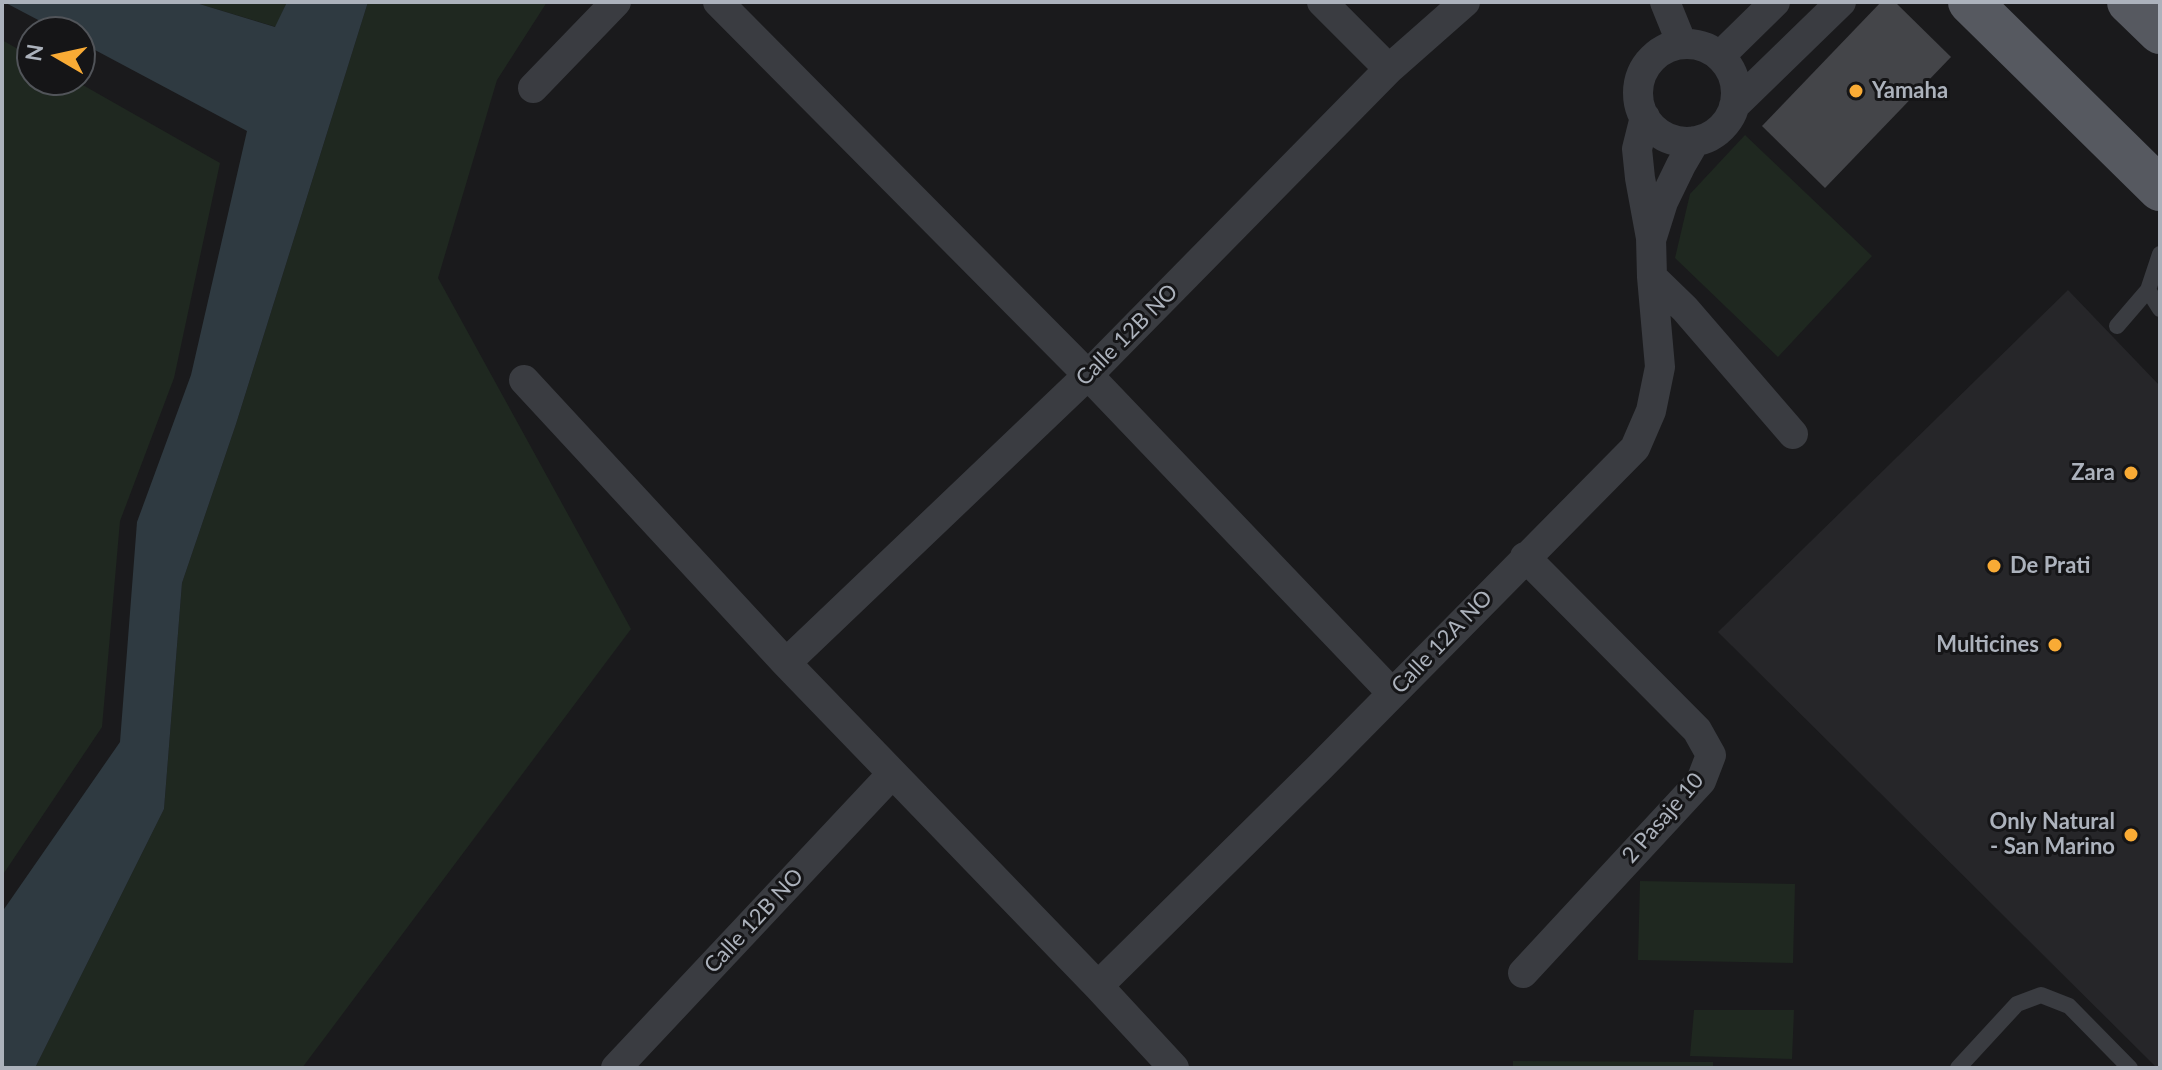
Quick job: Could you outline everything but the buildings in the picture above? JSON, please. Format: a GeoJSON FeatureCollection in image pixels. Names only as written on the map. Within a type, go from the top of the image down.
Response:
{"type":"FeatureCollection","features":[{"type":"Feature","properties":{"kind":"main road"},"geometry":{"type":"LineString","coordinates":[[1970,2],[2160,189]]}},
{"type":"Feature","properties":{"kind":"main road"},"geometry":{"type":"LineString","coordinates":[[2129,2],[2160,32]]}},
{"type":"Feature","properties":{"kind":"street"},"geometry":{"type":"LineString","coordinates":[[533,88],[616,2]]}},
{"type":"Feature","properties":{"kind":"street"},"geometry":{"type":"LineString","coordinates":[[718,2],[1088,375],[1392,693]]}},
{"type":"Feature","properties":{"kind":"street"},"geometry":{"type":"LineString","coordinates":[[1322,2],[1389,69]]}},
{"type":"Feature","properties":{"kind":"street","name":"Calle 12B NO"},"geometry":{"type":"LineString","coordinates":[[786,663],[1088,375],[1389,69],[1465,2]]}},
{"type":"Feature","properties":{"kind":"street"},"geometry":{"type":"LineString","coordinates":[[1665,2],[1682,44]]}},
{"type":"Feature","properties":{"kind":"street"},"geometry":{"type":"LineString","coordinates":[[1720,56],[1775,2]]}},
{"type":"Feature","properties":{"kind":"street"},"geometry":{"type":"LineString","coordinates":[[1734,106],[1841,2]]}},
{"type":"Feature","properties":{"kind":"street"},"geometry":{"type":"LineString","coordinates":[[1682,44],[1709,48],[1720,56],[1729,66],[1736,93],[1728,119],[1708,137],[1695,141],[1683,141],[1661,134],[1645,117],[1640,104],[1641,79],[1646,67],[1656,55],[1682,44]]}},
{"type":"Feature","properties":{"kind":"street","name":"Calle 12A NO"},"geometry":{"type":"LineString","coordinates":[[1098,986],[1635,448],[1651,411],[1660,367],[1651,238],[1637,149],[1645,117]]}},
{"type":"Feature","properties":{"kind":"street","name":"Calle 12A NO"},"geometry":{"type":"LineString","coordinates":[[1651,238],[1663,202],[1695,141]]}},
{"type":"Feature","properties":{"kind":"street"},"geometry":{"type":"LineString","coordinates":[[1652,277],[1685,309],[1793,434]]}},
{"type":"Feature","properties":{"kind":"street"},"geometry":{"type":"LineString","coordinates":[[524,380],[786,663],[1174,1068]]}},
{"type":"Feature","properties":{"kind":"street","name":"2 Pasaje 10"},"geometry":{"type":"LineString","coordinates":[[1523,973],[1701,781],[1711,755],[1697,730],[1525,557]]}},
{"type":"Feature","properties":{"kind":"street","name":"Calle 12B NO"},"geometry":{"type":"LineString","coordinates":[[616,1068],[892,774]]}},
{"type":"Feature","properties":{"kind":"lane"},"geometry":{"type":"LineString","coordinates":[[2117,326],[2148,290],[2160,254]]}},
{"type":"Feature","properties":{"kind":"lane"},"geometry":{"type":"LineString","coordinates":[[2148,290],[2160,309]]}},
{"type":"Feature","properties":{"kind":"lane"},"geometry":{"type":"LineString","coordinates":[[1958,1068],[2017,1004],[2041,995],[2069,1006],[2130,1068]]}},
{"type":"Feature","properties":{"kind":"shaded area"},"geometry":{"type":"Polygon","coordinates":[[[4,2],[193,2],[275,27],[287,2],[368,2],[236,424],[182,583],[164,809],[35,1068],[2,1068],[2,912],[120,742],[137,522],[191,375],[247,131],[96,51],[96,16],[31,16],[4,2]]]}},
{"type":"Feature","properties":{"kind":"shaded area"},"geometry":{"type":"Polygon","coordinates":[[[193,2],[287,2],[276,27],[193,2]]]}},
{"type":"Feature","properties":{"kind":"shaded area"},"geometry":{"type":"Polygon","coordinates":[[[368,2],[547,2],[497,80],[438,278],[631,629],[302,1068],[35,1068],[164,809],[182,583],[236,424],[368,2]]]}},
{"type":"Feature","properties":{"kind":"shaded area"},"geometry":{"type":"Polygon","coordinates":[[[2,40],[16,48],[16,96],[96,96],[96,93],[220,163],[174,378],[120,521],[102,727],[2,876],[2,40]]]}},
{"type":"Feature","properties":{"kind":"shaded area"},"geometry":{"type":"Polygon","coordinates":[[[1745,135],[1872,256],[1778,357],[1675,258],[1690,194],[1745,135]]]}},
{"type":"Feature","properties":{"kind":"shaded area"},"geometry":{"type":"Polygon","coordinates":[[[2068,290],[2160,386],[2160,1068],[1718,632],[2068,290]]]}},
{"type":"Feature","properties":{"kind":"shaded area"},"geometry":{"type":"Polygon","coordinates":[[[1640,881],[1795,884],[1793,963],[1638,960],[1640,881]]]}},
{"type":"Feature","properties":{"kind":"shaded area"},"geometry":{"type":"Polygon","coordinates":[[[1694,1010],[1794,1010],[1792,1059],[1690,1056],[1694,1010]]]}},
{"type":"Feature","properties":{"kind":"shaded area"},"geometry":{"type":"Polygon","coordinates":[[[1513,1061],[1713,1062],[1713,1068],[1513,1068],[1513,1061]]]}},
{"type":"Feature","properties":{"kind":"place","name":"Yamaha"},"geometry":{"type":"Point","coordinates":[1856,91]}},
{"type":"Feature","properties":{"kind":"place","name":"Zara"},"geometry":{"type":"Point","coordinates":[2131,473]}},
{"type":"Feature","properties":{"kind":"place","name":"De Prati"},"geometry":{"type":"Point","coordinates":[1994,566]}},
{"type":"Feature","properties":{"kind":"place","name":"Multicines"},"geometry":{"type":"Point","coordinates":[2055,645]}},
{"type":"Feature","properties":{"kind":"place","name":"Only Natural - San Marino"},"geometry":{"type":"Point","coordinates":[2131,835]}}]}
